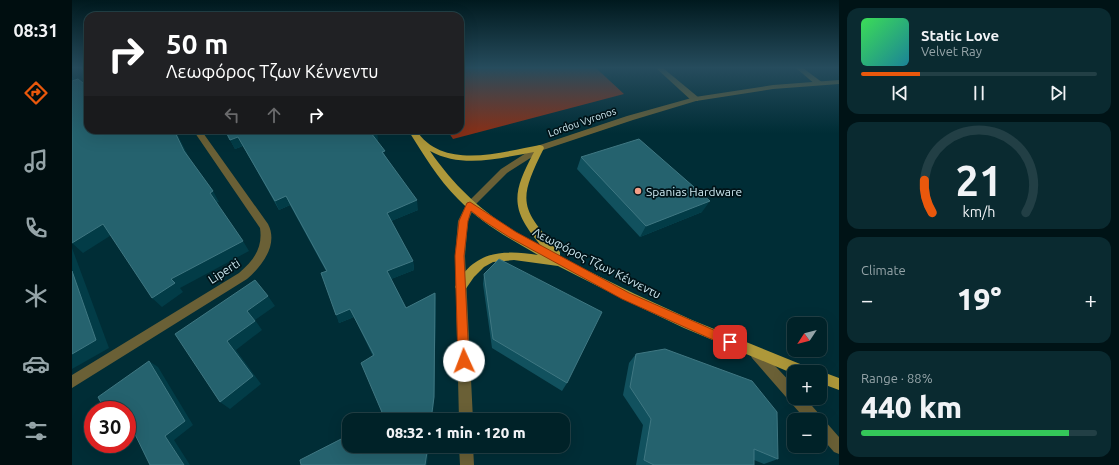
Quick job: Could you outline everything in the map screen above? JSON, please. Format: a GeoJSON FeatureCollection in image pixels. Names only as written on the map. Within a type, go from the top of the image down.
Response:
{"type":"FeatureCollection","features":[{"type":"Feature","properties":{"kind":"main road","name":"Λεωφόρος Τζων Κέννεντυ"},"geometry":{"type":"LineString","coordinates":[[415,134],[436,166],[470,205],[487,219],[562,263],[625,296],[756,354],[787,365]]}},
{"type":"Feature","properties":{"kind":"main road"},"geometry":{"type":"LineString","coordinates":[[419,141],[448,156],[460,158],[473,158],[540,148]]}},
{"type":"Feature","properties":{"kind":"main road"},"geometry":{"type":"LineString","coordinates":[[540,148],[523,182],[520,192],[521,206],[525,219],[534,232],[562,263]]}},
{"type":"Feature","properties":{"kind":"main road"},"geometry":{"type":"LineString","coordinates":[[461,287],[468,276],[479,264],[497,256],[521,257],[562,263]]}},
{"type":"Feature","properties":{"kind":"main road"},"geometry":{"type":"LineString","coordinates":[[827,380],[839,384]]}},
{"type":"Feature","properties":{"kind":"street"},"geometry":{"type":"LineString","coordinates":[[684,90],[695,99]]}},
{"type":"Feature","properties":{"kind":"street","name":"Lordou Vyronos"},"geometry":{"type":"LineString","coordinates":[[470,205],[504,172],[540,148],[630,118],[695,99],[755,90]]}},
{"type":"Feature","properties":{"kind":"street","name":"Liperti"},"geometry":{"type":"LineString","coordinates":[[72,382],[243,276],[261,259],[266,242],[265,227],[200,134]]}},
{"type":"Feature","properties":{"kind":"street"},"geometry":{"type":"LineString","coordinates":[[466,413],[460,256],[463,221],[470,205]]}},
{"type":"Feature","properties":{"kind":"street"},"geometry":{"type":"LineString","coordinates":[[756,354],[787,388]]}},
{"type":"Feature","properties":{"kind":"street"},"geometry":{"type":"LineString","coordinates":[[802,405],[809,413]]}},
{"type":"Feature","properties":{"kind":"street"},"geometry":{"type":"LineString","coordinates":[[827,434],[839,447]]}},
{"type":"Feature","properties":{"kind":"street"},"geometry":{"type":"LineString","coordinates":[[466,453],[467,465]]}},
{"type":"Feature","properties":{"kind":"shaded area"},"geometry":{"type":"Polygon","coordinates":[[[464,90],[619,90],[624,94],[453,139],[450,134],[464,134],[464,90]]]}},
{"type":"Feature","properties":{"kind":"building"},"geometry":{"type":"Polygon","coordinates":[[[72,90],[84,90],[84,134],[176,134],[184,151],[213,191],[210,193],[243,241],[171,279],[175,283],[152,298],[103,224],[72,243],[72,90]]]}},
{"type":"Feature","properties":{"kind":"building"},"geometry":{"type":"Polygon","coordinates":[[[227,134],[372,134],[385,151],[382,152],[417,200],[387,213],[413,261],[387,271],[406,308],[435,293],[434,397],[432,413],[382,413],[361,363],[374,355],[350,309],[336,315],[321,273],[327,271],[286,196],[275,201],[238,137],[230,140],[227,134]]]}},
{"type":"Feature","properties":{"kind":"building","name":"Spanias Hardware"},"geometry":{"type":"Polygon","coordinates":[[[639,139],[710,201],[646,226],[581,157],[639,139]]]}},
{"type":"Feature","properties":{"kind":"building"},"geometry":{"type":"Polygon","coordinates":[[[499,259],[602,312],[567,383],[493,339],[484,274],[499,259]]]}},
{"type":"Feature","properties":{"kind":"building"},"geometry":{"type":"Polygon","coordinates":[[[72,271],[96,340],[72,354],[72,271]]]}},
{"type":"Feature","properties":{"kind":"building"},"geometry":{"type":"Polygon","coordinates":[[[255,280],[268,296],[247,311],[255,321],[227,341],[253,376],[220,402],[175,334],[255,280]]]}},
{"type":"Feature","properties":{"kind":"building"},"geometry":{"type":"Polygon","coordinates":[[[665,349],[752,381],[777,412],[778,459],[754,449],[754,465],[654,465],[644,460],[651,419],[630,387],[636,354],[665,349]]]}},
{"type":"Feature","properties":{"kind":"building"},"geometry":{"type":"Polygon","coordinates":[[[149,361],[185,421],[165,436],[184,465],[150,465],[136,436],[136,401],[100,401],[98,397],[149,361]]]}},
{"type":"Feature","properties":{"kind":"building"},"geometry":{"type":"Polygon","coordinates":[[[342,439],[342,453],[427,453],[425,465],[301,465],[300,460],[342,439]]]}},
{"type":"Feature","properties":{"kind":"place","name":"Spanias Hardware"},"geometry":{"type":"Point","coordinates":[638,191]}},
{"type":"Feature","properties":{"kind":"route"},"geometry":{"type":"LineString","coordinates":[[464,361],[460,256],[463,221],[470,205],[487,219],[562,263],[625,296],[730,342]]}}]}
